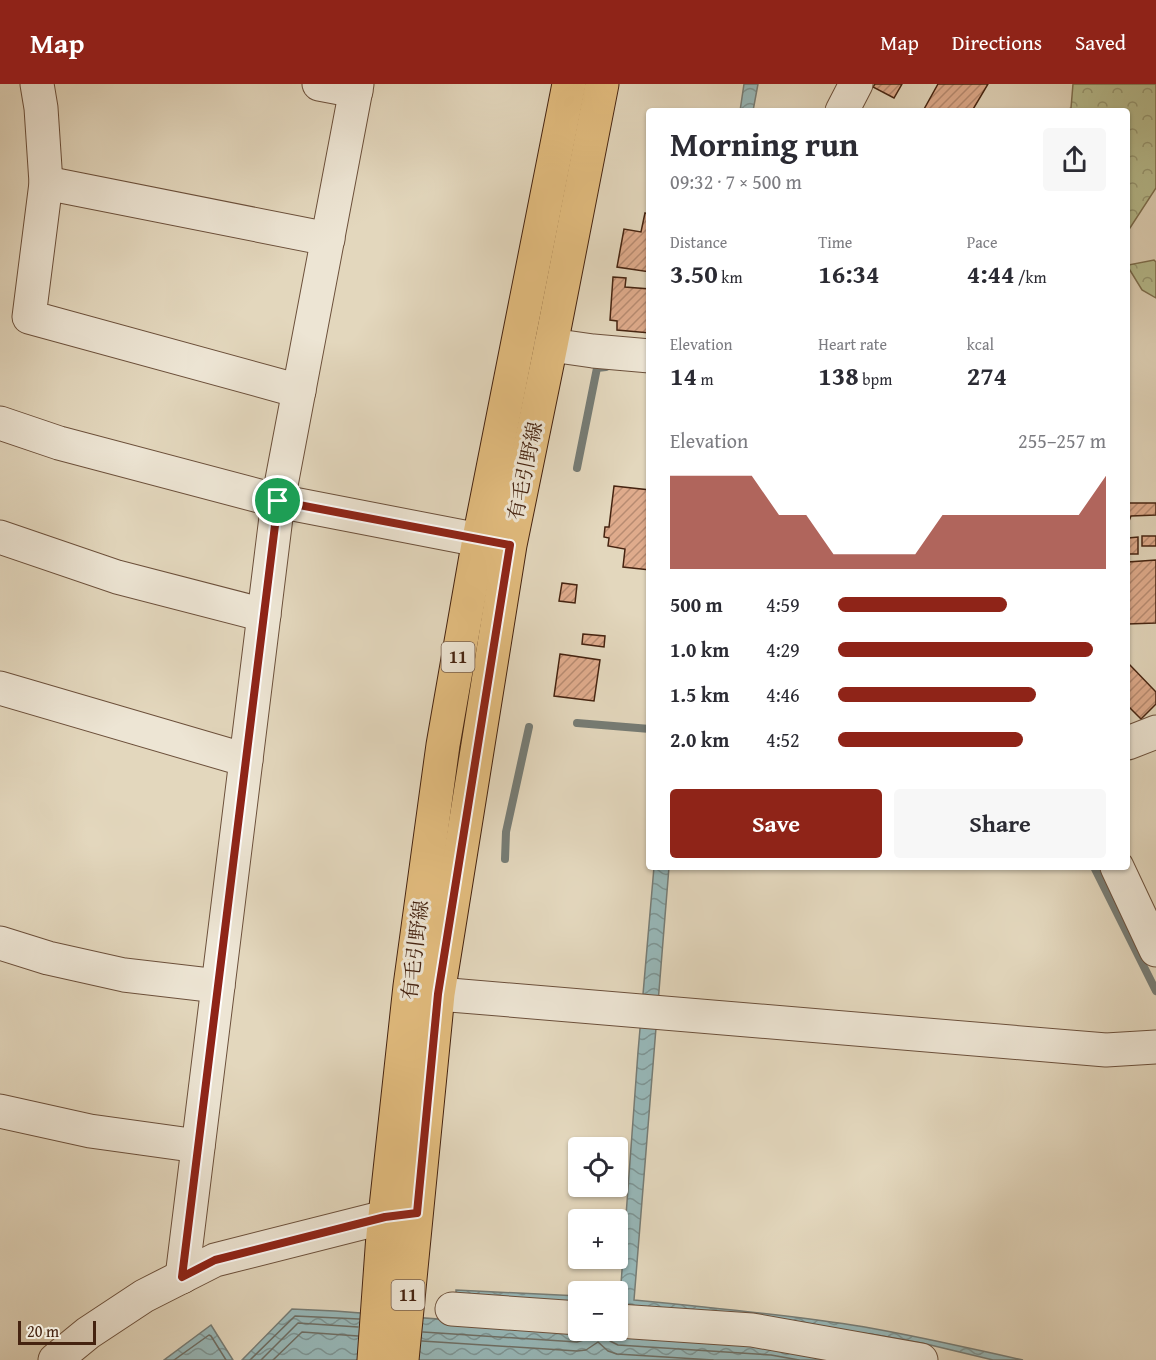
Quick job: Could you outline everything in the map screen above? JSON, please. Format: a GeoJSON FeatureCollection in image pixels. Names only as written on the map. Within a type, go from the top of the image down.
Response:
{"type":"FeatureCollection","features":[{"type":"Feature","properties":{"kind":"main road","name":"有毛引野線"},"geometry":{"type":"LineString","coordinates":[[374,1360],[400,1224],[438,994],[494,542],[569,84]]}},
{"type":"Feature","properties":{"kind":"main road","name":"有毛引野線"},"geometry":{"type":"LineString","coordinates":[[402,1360],[400,1224],[410,987],[441,756],[494,542],[551,345],[602,84]]}},
{"type":"Feature","properties":{"kind":"street"},"geometry":{"type":"LineString","coordinates":[[37,84],[41,108],[46,183],[29,317],[299,391]]}},
{"type":"Feature","properties":{"kind":"street"},"geometry":{"type":"LineString","coordinates":[[182,1277],[278,501],[356,88],[320,84]]}},
{"type":"Feature","properties":{"kind":"street"},"geometry":{"type":"LineString","coordinates":[[844,108],[856,84]]}},
{"type":"Feature","properties":{"kind":"street"},"geometry":{"type":"LineString","coordinates":[[46,183],[328,240]]}},
{"type":"Feature","properties":{"kind":"street"},"geometry":{"type":"LineString","coordinates":[[551,345],[646,356]]}},
{"type":"Feature","properties":{"kind":"street"},"geometry":{"type":"LineString","coordinates":[[0,423],[59,443],[278,501],[494,542]]}},
{"type":"Feature","properties":{"kind":"street"},"geometry":{"type":"LineString","coordinates":[[0,537],[117,577],[264,615]]}},
{"type":"Feature","properties":{"kind":"street"},"geometry":{"type":"LineString","coordinates":[[0,688],[246,760]]}},
{"type":"Feature","properties":{"kind":"street"},"geometry":{"type":"LineString","coordinates":[[1130,742],[1156,732]]}},
{"type":"Feature","properties":{"kind":"street"},"geometry":{"type":"LineString","coordinates":[[1118,870],[1156,950]]}},
{"type":"Feature","properties":{"kind":"street"},"geometry":{"type":"LineString","coordinates":[[0,943],[48,958],[124,975],[218,986]]}},
{"type":"Feature","properties":{"kind":"street"},"geometry":{"type":"LineString","coordinates":[[438,994],[1106,1050],[1156,1047]]}},
{"type":"Feature","properties":{"kind":"street"},"geometry":{"type":"LineString","coordinates":[[0,1111],[90,1131],[198,1146]]}},
{"type":"Feature","properties":{"kind":"street"},"geometry":{"type":"LineString","coordinates":[[55,1360],[88,1333],[144,1296],[215,1260],[400,1224]]}},
{"type":"Feature","properties":{"kind":"street"},"geometry":{"type":"LineString","coordinates":[[452,1309],[568,1317]]}},
{"type":"Feature","properties":{"kind":"street"},"geometry":{"type":"LineString","coordinates":[[628,1322],[752,1330],[921,1360]]}},
{"type":"Feature","properties":{"kind":"green space"},"geometry":{"type":"Polygon","coordinates":[[[1073,84],[1156,84],[1156,188],[1130,228],[1130,108],[1071,108],[1073,84]]]}},
{"type":"Feature","properties":{"kind":"green space"},"geometry":{"type":"Polygon","coordinates":[[[1154,260],[1156,262],[1156,298],[1142,290],[1130,270],[1130,265],[1154,260]]]}},
{"type":"Feature","properties":{"kind":"water"},"geometry":{"type":"Polygon","coordinates":[[[744,84],[758,84],[754,108],[740,108],[744,84]]]}},
{"type":"Feature","properties":{"kind":"water"},"geometry":{"type":"Polygon","coordinates":[[[654,870],[669,870],[634,1300],[852,1325],[1023,1360],[993,1360],[877,1335],[700,1311],[870,1360],[242,1360],[292,1309],[568,1329],[568,1341],[628,1341],[628,1281],[621,1281],[622,1269],[628,1269],[628,1188],[654,870]]]}},
{"type":"Feature","properties":{"kind":"water"},"geometry":{"type":"Polygon","coordinates":[[[456,1290],[568,1295],[568,1302],[456,1297],[456,1290]]]}},
{"type":"Feature","properties":{"kind":"water"},"geometry":{"type":"Polygon","coordinates":[[[211,1325],[233,1360],[164,1360],[211,1325]]]}},
{"type":"Feature","properties":{"kind":"building"},"geometry":{"type":"Polygon","coordinates":[[[875,84],[902,84],[894,98],[873,87],[875,84]]]}},
{"type":"Feature","properties":{"kind":"building"},"geometry":{"type":"Polygon","coordinates":[[[938,84],[988,84],[974,108],[925,108],[938,84]]]}},
{"type":"Feature","properties":{"kind":"building"},"geometry":{"type":"Polygon","coordinates":[[[646,213],[646,271],[617,267],[624,229],[641,232],[646,213]]]}},
{"type":"Feature","properties":{"kind":"building"},"geometry":{"type":"Polygon","coordinates":[[[613,277],[626,278],[625,287],[646,289],[646,333],[617,330],[617,321],[610,320],[613,277]]]}},
{"type":"Feature","properties":{"kind":"building"},"geometry":{"type":"Polygon","coordinates":[[[614,486],[646,490],[646,570],[623,567],[625,549],[608,546],[609,538],[604,537],[605,527],[609,527],[614,486]]]}},
{"type":"Feature","properties":{"kind":"building"},"geometry":{"type":"Polygon","coordinates":[[[1130,503],[1156,503],[1156,515],[1131,516],[1130,518],[1130,503]]]}},
{"type":"Feature","properties":{"kind":"building"},"geometry":{"type":"Polygon","coordinates":[[[1142,536],[1156,536],[1156,546],[1142,546],[1142,536]]]}},
{"type":"Feature","properties":{"kind":"building"},"geometry":{"type":"Polygon","coordinates":[[[1138,537],[1138,554],[1130,554],[1130,538],[1138,537]]]}},
{"type":"Feature","properties":{"kind":"building"},"geometry":{"type":"Polygon","coordinates":[[[1156,560],[1156,623],[1130,624],[1130,562],[1156,560]]]}},
{"type":"Feature","properties":{"kind":"building"},"geometry":{"type":"Polygon","coordinates":[[[562,583],[577,585],[575,603],[559,601],[562,583]]]}},
{"type":"Feature","properties":{"kind":"building"},"geometry":{"type":"Polygon","coordinates":[[[583,634],[605,636],[604,647],[582,644],[583,634]]]}},
{"type":"Feature","properties":{"kind":"building"},"geometry":{"type":"Polygon","coordinates":[[[560,654],[600,660],[594,701],[554,696],[560,654]]]}},
{"type":"Feature","properties":{"kind":"building"},"geometry":{"type":"Polygon","coordinates":[[[1130,665],[1156,692],[1156,704],[1141,719],[1130,708],[1130,665]]]}},
{"type":"Feature","properties":{"kind":"waterway"},"geometry":{"type":"LineString","coordinates":[[577,468],[597,368],[606,367]]}},
{"type":"Feature","properties":{"kind":"waterway"},"geometry":{"type":"LineString","coordinates":[[577,723],[646,729]]}},
{"type":"Feature","properties":{"kind":"waterway"},"geometry":{"type":"LineString","coordinates":[[505,859],[506,832],[529,727]]}},
{"type":"Feature","properties":{"kind":"waterway"},"geometry":{"type":"LineString","coordinates":[[1096,870],[1156,991]]}},
{"type":"Feature","properties":{"kind":"route"},"geometry":{"type":"LineString","coordinates":[[278,501],[510,545],[438,994],[417,1213],[385,1217],[215,1260],[182,1277],[246,760],[278,501]]}}]}
